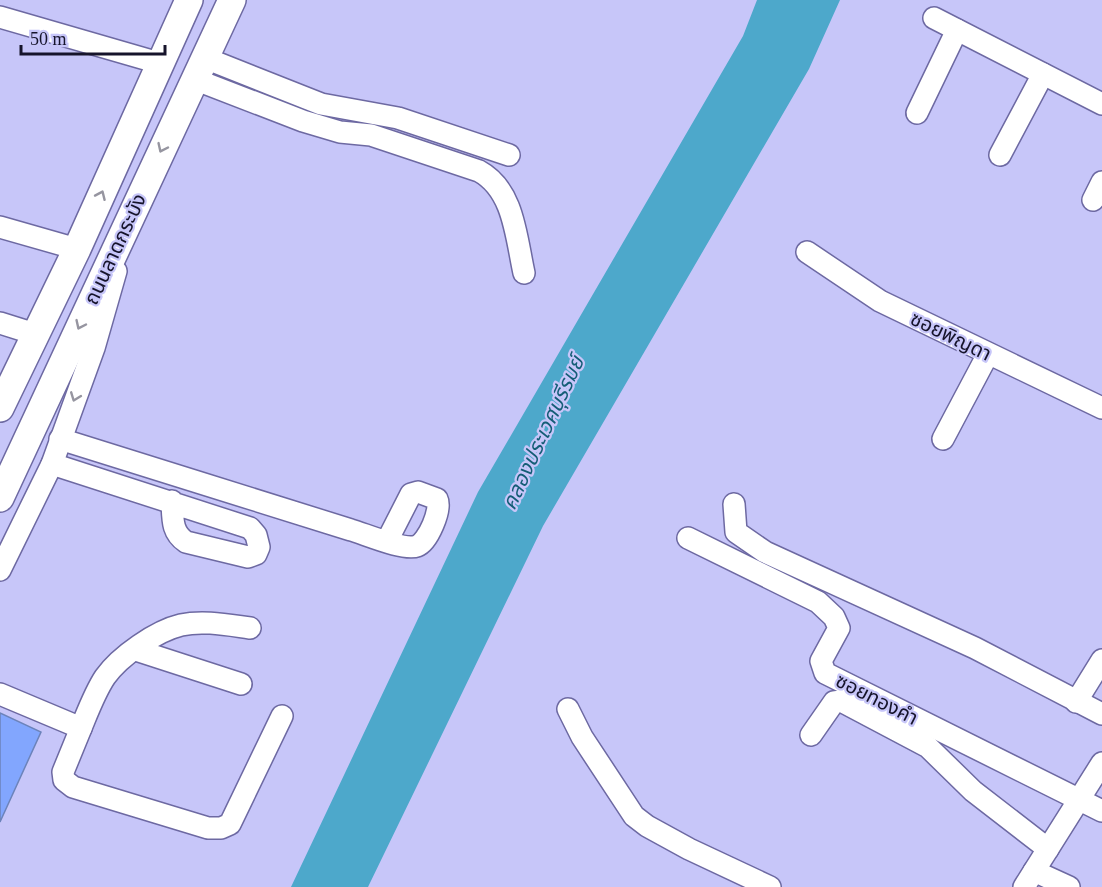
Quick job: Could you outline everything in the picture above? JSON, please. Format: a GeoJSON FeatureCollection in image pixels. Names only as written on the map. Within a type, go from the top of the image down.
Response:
{"type":"FeatureCollection","features":[{"type":"Feature","properties":{"kind":"main road","name":"ถนนลาดกระบัง"},"geometry":{"type":"LineString","coordinates":[[0,408],[77,249],[189,0]]}},
{"type":"Feature","properties":{"kind":"main road","name":"ถนนลาดกระบัง"},"geometry":{"type":"LineString","coordinates":[[0,498],[232,0]]}},
{"type":"Feature","properties":{"kind":"main road"},"geometry":{"type":"LineString","coordinates":[[140,108],[174,121]]}},
{"type":"Feature","properties":{"kind":"street"},"geometry":{"type":"LineString","coordinates":[[0,17],[159,63]]}},
{"type":"Feature","properties":{"kind":"street"},"geometry":{"type":"LineString","coordinates":[[934,18],[1102,104]]}},
{"type":"Feature","properties":{"kind":"street"},"geometry":{"type":"LineString","coordinates":[[917,113],[957,30]]}},
{"type":"Feature","properties":{"kind":"street"},"geometry":{"type":"LineString","coordinates":[[200,69],[321,104],[398,118],[509,155]]}},
{"type":"Feature","properties":{"kind":"street"},"geometry":{"type":"LineString","coordinates":[[200,69],[303,122],[340,132],[371,135],[479,171],[491,178],[504,194],[514,226],[524,273]]}},
{"type":"Feature","properties":{"kind":"street"},"geometry":{"type":"LineString","coordinates":[[1000,155],[1043,74]]}},
{"type":"Feature","properties":{"kind":"street"},"geometry":{"type":"LineString","coordinates":[[0,570],[52,464],[94,348],[137,201]]}},
{"type":"Feature","properties":{"kind":"street"},"geometry":{"type":"LineString","coordinates":[[0,227],[77,249]]}},
{"type":"Feature","properties":{"kind":"street","name":"ซอยพิญดา"},"geometry":{"type":"LineString","coordinates":[[807,252],[880,301],[1102,407]]}},
{"type":"Feature","properties":{"kind":"street"},"geometry":{"type":"LineString","coordinates":[[0,323],[35,334]]}},
{"type":"Feature","properties":{"kind":"street"},"geometry":{"type":"LineString","coordinates":[[943,439],[988,354]]}},
{"type":"Feature","properties":{"kind":"street"},"geometry":{"type":"LineString","coordinates":[[60,439],[387,541]]}},
{"type":"Feature","properties":{"kind":"street"},"geometry":{"type":"LineString","coordinates":[[52,464],[172,501]]}},
{"type":"Feature","properties":{"kind":"street"},"geometry":{"type":"LineString","coordinates":[[734,504],[736,532],[765,552],[975,648],[1102,714]]}},
{"type":"Feature","properties":{"kind":"street","name":"ซอยทองคำ"},"geometry":{"type":"LineString","coordinates":[[688,538],[818,602],[828,610],[839,628],[821,662],[825,673],[1102,811]]}},
{"type":"Feature","properties":{"kind":"street"},"geometry":{"type":"LineString","coordinates":[[250,628],[207,623],[180,625],[136,650],[105,677],[63,772],[64,780],[73,787],[139,808],[208,828],[221,828],[230,824],[282,716]]}},
{"type":"Feature","properties":{"kind":"street"},"geometry":{"type":"LineString","coordinates":[[136,650],[242,684]]}},
{"type":"Feature","properties":{"kind":"street"},"geometry":{"type":"LineString","coordinates":[[1076,702],[1102,660]]}},
{"type":"Feature","properties":{"kind":"street"},"geometry":{"type":"LineString","coordinates":[[0,694],[81,728]]}},
{"type":"Feature","properties":{"kind":"street"},"geometry":{"type":"LineString","coordinates":[[811,735],[826,710],[834,702],[841,702],[928,747],[973,791],[1048,849]]}},
{"type":"Feature","properties":{"kind":"street"},"geometry":{"type":"LineString","coordinates":[[568,709],[582,737],[634,816],[647,826],[681,844],[770,887]]}},
{"type":"Feature","properties":{"kind":"street"},"geometry":{"type":"LineString","coordinates":[[1069,887],[1029,879],[1102,763]]}},
{"type":"Feature","properties":{"kind":"water","name":"คลองประเวศบุรีรมย์"},"geometry":{"type":"Polygon","coordinates":[[[757,0],[840,0],[809,69],[543,526],[368,887],[291,887],[478,492],[743,36],[757,0]]]}},
{"type":"Feature","properties":{"kind":"building"},"geometry":{"type":"Polygon","coordinates":[[[0,713],[41,732],[0,822],[0,713]]]}}]}
